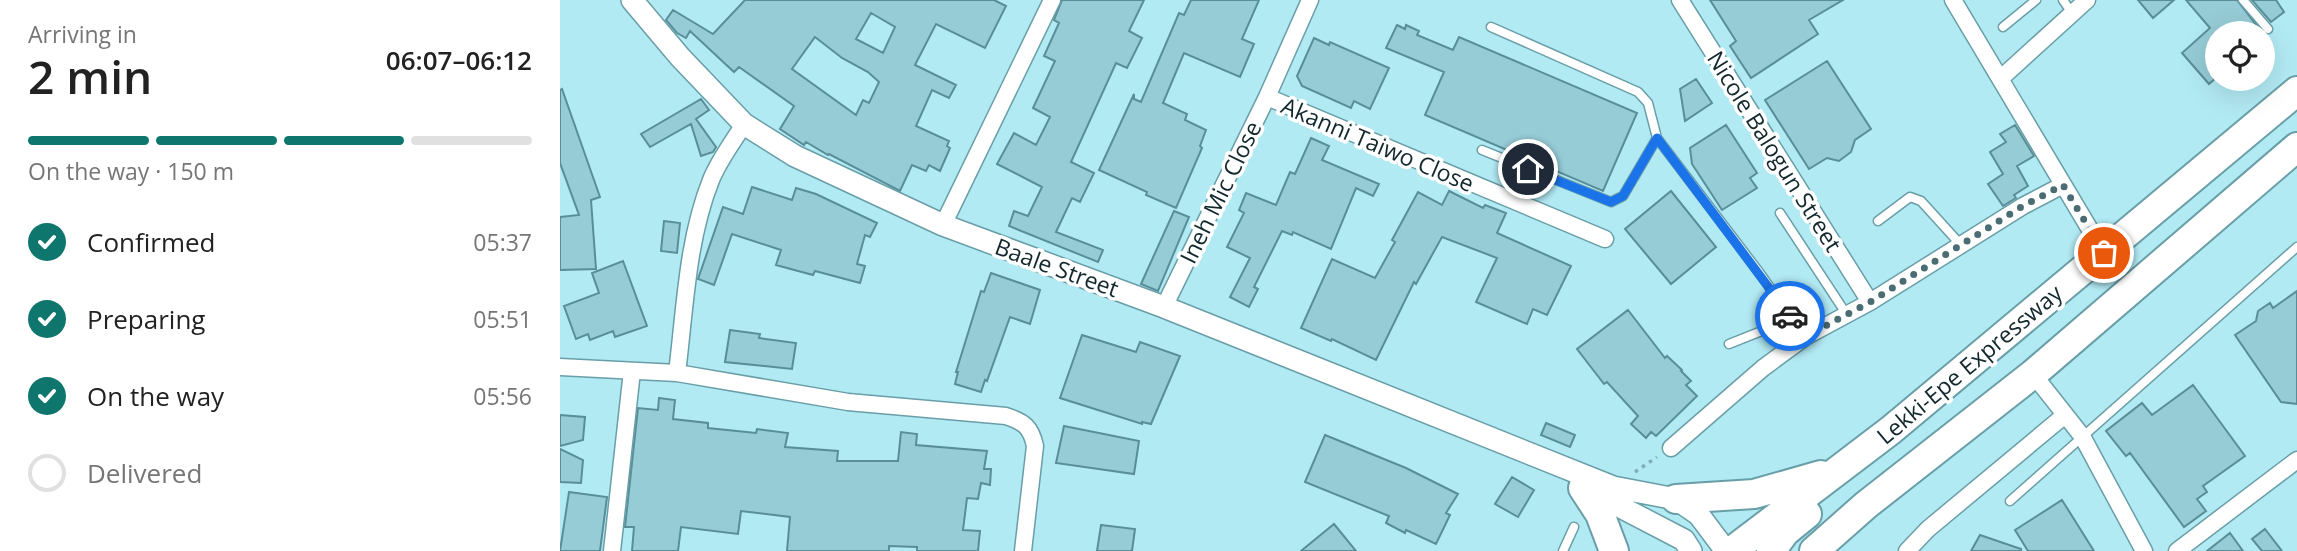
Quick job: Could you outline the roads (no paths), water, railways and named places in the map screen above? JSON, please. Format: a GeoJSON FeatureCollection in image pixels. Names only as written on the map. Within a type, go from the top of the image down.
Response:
{"type":"FeatureCollection","features":[{"type":"Feature","properties":{"kind":"highway","name":"Lekki-Epe Expressway"},"geometry":{"type":"LineString","coordinates":[[1732,551],[1891,430],[2297,91]]}},
{"type":"Feature","properties":{"kind":"highway","name":"Lekki-Epe Expressway"},"geometry":{"type":"LineString","coordinates":[[1814,551],[1866,505],[2033,374],[2297,147]]}},
{"type":"Feature","properties":{"kind":"highway"},"geometry":{"type":"LineString","coordinates":[[1771,551],[1785,531],[1960,387],[1978,357]]}},
{"type":"Feature","properties":{"kind":"highway"},"geometry":{"type":"LineString","coordinates":[[1676,499],[1754,494],[1788,486],[1830,472],[1891,430]]}},
{"type":"Feature","properties":{"kind":"highway"},"geometry":{"type":"LineString","coordinates":[[1583,488],[1601,514],[1614,551]]}},
{"type":"Feature","properties":{"kind":"highway"},"geometry":{"type":"LineString","coordinates":[[1841,551],[1866,505]]}},
{"type":"Feature","properties":{"kind":"street","name":"Baale Street"},"geometry":{"type":"LineString","coordinates":[[632,0],[680,57],[744,124],[796,156],[943,225],[1164,307],[1533,454]]}},
{"type":"Feature","properties":{"kind":"street"},"geometry":{"type":"LineString","coordinates":[[943,225],[1052,0]]}},
{"type":"Feature","properties":{"kind":"street","name":"Ineh Mic Close"},"geometry":{"type":"LineString","coordinates":[[1164,307],[1267,97],[1310,0]]}},
{"type":"Feature","properties":{"kind":"street","name":"Nicole Balogun Street"},"geometry":{"type":"LineString","coordinates":[[1680,0],[1870,302]]}},
{"type":"Feature","properties":{"kind":"street"},"geometry":{"type":"LineString","coordinates":[[1952,0],[2104,253]]}},
{"type":"Feature","properties":{"kind":"street"},"geometry":{"type":"LineString","coordinates":[[2000,79],[2068,6],[2087,0]]}},
{"type":"Feature","properties":{"kind":"street","name":"Akanni Taiwo Close"},"geometry":{"type":"LineString","coordinates":[[1267,97],[1605,239]]}},
{"type":"Feature","properties":{"kind":"street"},"geometry":{"type":"LineString","coordinates":[[677,373],[695,234],[712,178],[744,124]]}},
{"type":"Feature","properties":{"kind":"street"},"geometry":{"type":"LineString","coordinates":[[1671,448],[1763,368],[1805,337],[1870,302],[2063,185]]}},
{"type":"Feature","properties":{"kind":"street"},"geometry":{"type":"LineString","coordinates":[[560,367],[677,373],[848,402],[1006,416],[1023,422],[1032,432],[1035,446],[1023,551]]}},
{"type":"Feature","properties":{"kind":"street"},"geometry":{"type":"LineString","coordinates":[[612,551],[632,372]]}},
{"type":"Feature","properties":{"kind":"street"},"geometry":{"type":"LineString","coordinates":[[2033,374],[2082,436],[2144,551]]}},
{"type":"Feature","properties":{"kind":"street"},"geometry":{"type":"LineString","coordinates":[[1907,551],[1928,529],[2065,415]]}},
{"type":"Feature","properties":{"kind":"street"},"geometry":{"type":"LineString","coordinates":[[1533,454],[1613,487],[1676,499],[1699,516],[1726,551]]}},
{"type":"Feature","properties":{"kind":"street"},"geometry":{"type":"LineString","coordinates":[[1533,454],[1583,488],[1684,540],[1690,551]]}},
{"type":"Feature","properties":{"kind":"street"},"geometry":{"type":"LineString","coordinates":[[2177,551],[2297,460]]}},
{"type":"Feature","properties":{"kind":"lane"},"geometry":{"type":"LineString","coordinates":[[2003,27],[2036,0]]}},
{"type":"Feature","properties":{"kind":"lane"},"geometry":{"type":"LineString","coordinates":[[2243,0],[2261,21]]}},
{"type":"Feature","properties":{"kind":"lane"},"geometry":{"type":"LineString","coordinates":[[1491,27],[1638,92],[1648,103],[1657,138],[1805,337]]}},
{"type":"Feature","properties":{"kind":"lane"},"geometry":{"type":"LineString","coordinates":[[1482,150],[1611,202],[1623,196],[1657,138]]}},
{"type":"Feature","properties":{"kind":"lane"},"geometry":{"type":"LineString","coordinates":[[1878,221],[1910,197],[1921,201],[1961,245]]}},
{"type":"Feature","properties":{"kind":"lane"},"geometry":{"type":"LineString","coordinates":[[1780,213],[1847,315]]}},
{"type":"Feature","properties":{"kind":"lane"},"geometry":{"type":"LineString","coordinates":[[2010,502],[2297,247]]}},
{"type":"Feature","properties":{"kind":"lane"},"geometry":{"type":"LineString","coordinates":[[1729,344],[1792,319]]}},
{"type":"Feature","properties":{"kind":"lane"},"geometry":{"type":"LineString","coordinates":[[1563,551],[1574,527]]}}]}
